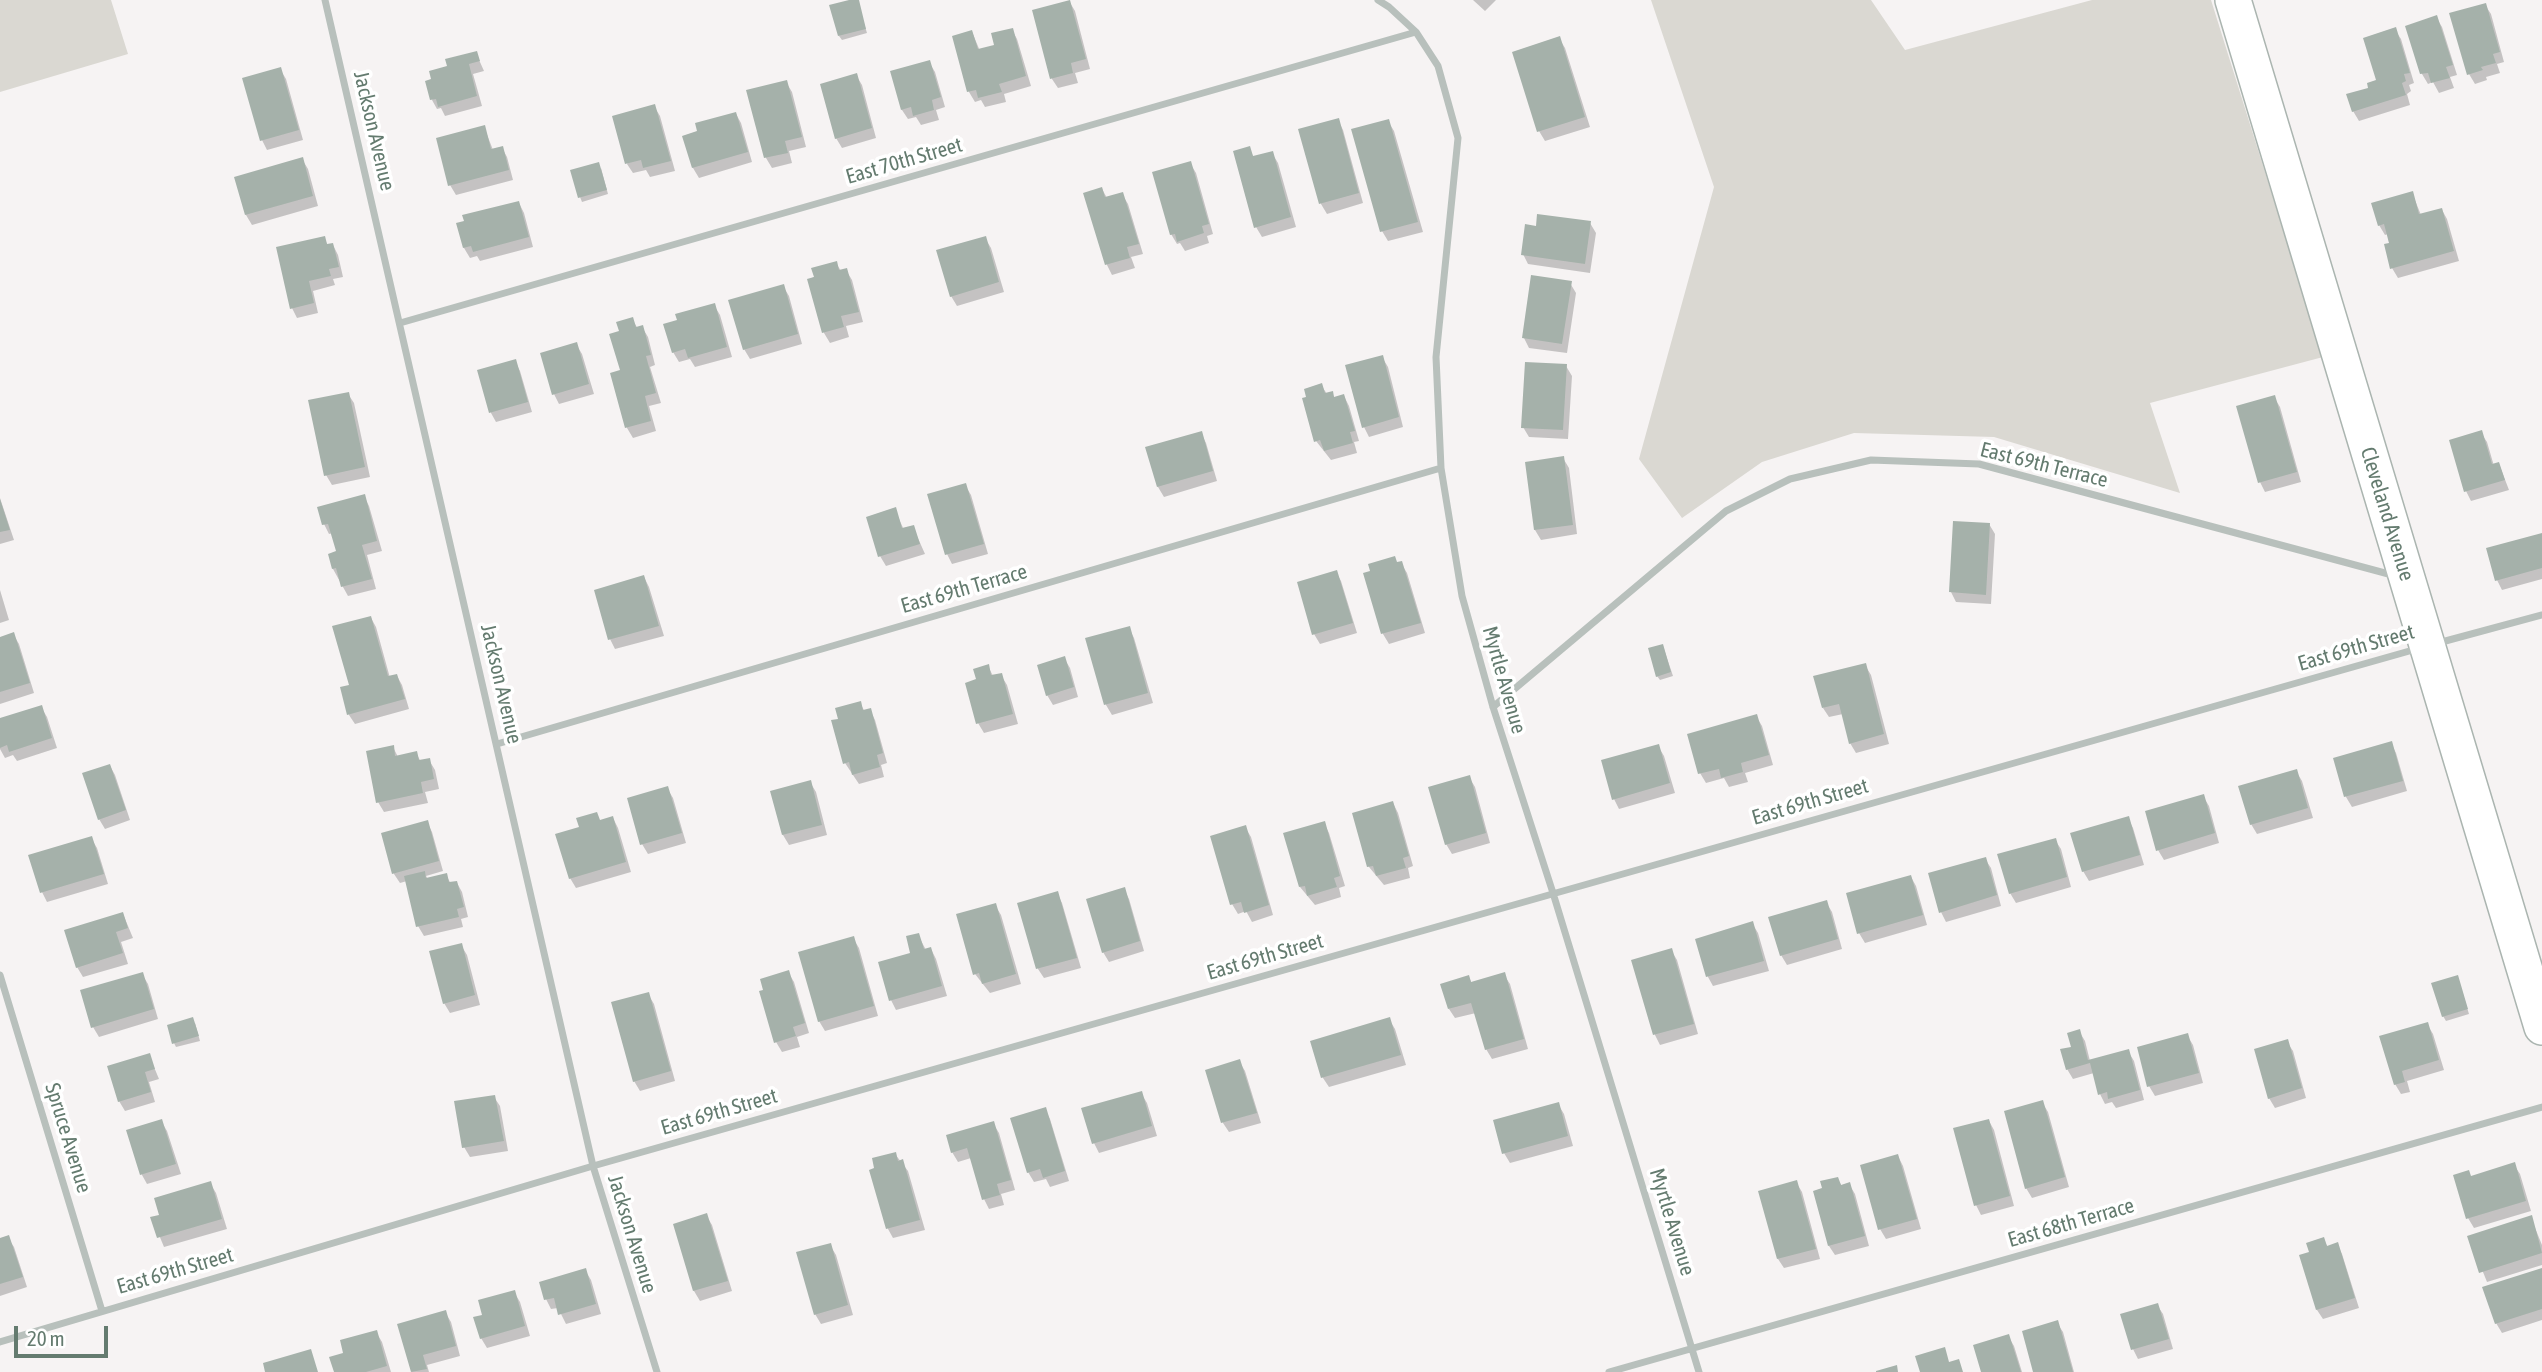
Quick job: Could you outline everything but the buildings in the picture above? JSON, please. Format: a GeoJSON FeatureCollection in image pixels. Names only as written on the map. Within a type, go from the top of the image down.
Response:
{"type":"FeatureCollection","features":[{"type":"Feature","properties":{"kind":"main road","name":"Cleveland Avenue"},"geometry":{"type":"LineString","coordinates":[[2237,2],[2426,646],[2542,1027]]}},
{"type":"Feature","properties":{"kind":"street","name":"Jackson Avenue"},"geometry":{"type":"LineString","coordinates":[[325,0],[593,1166],[657,1372]]}},
{"type":"Feature","properties":{"kind":"street","name":"Myrtle Avenue"},"geometry":{"type":"LineString","coordinates":[[1378,0],[1416,32],[1438,66],[1458,138],[1436,357],[1441,468],[1462,596],[1493,708],[1553,893],[1699,1372]]}},
{"type":"Feature","properties":{"kind":"street","name":"East 70th Street"},"geometry":{"type":"LineString","coordinates":[[400,323],[1416,32]]}},
{"type":"Feature","properties":{"kind":"street","name":"East 69th Terrace"},"geometry":{"type":"LineString","coordinates":[[1493,708],[1726,512],[1790,480],[1871,460],[1979,464],[2407,579]]}},
{"type":"Feature","properties":{"kind":"street","name":"East 69th Terrace"},"geometry":{"type":"LineString","coordinates":[[496,744],[1441,468]]}},
{"type":"Feature","properties":{"kind":"street","name":"East 69th Street"},"geometry":{"type":"LineString","coordinates":[[0,1342],[593,1166],[2542,615]]}},
{"type":"Feature","properties":{"kind":"street","name":"Spruce Avenue"},"geometry":{"type":"LineString","coordinates":[[0,975],[102,1311]]}},
{"type":"Feature","properties":{"kind":"street","name":"East 68th Terrace"},"geometry":{"type":"LineString","coordinates":[[1609,1372],[2542,1107]]}},
{"type":"Feature","properties":{"kind":"shaded area"},"geometry":{"type":"Polygon","coordinates":[[[0,0],[111,0],[128,54],[0,92],[0,0]]]}},
{"type":"Feature","properties":{"kind":"shaded area"},"geometry":{"type":"Polygon","coordinates":[[[1651,0],[1871,0],[1905,50],[2092,0],[2211,0],[2323,357],[2150,403],[2180,493],[1994,437],[1854,433],[1762,462],[1682,518],[1639,459],[1714,187],[1651,0]]]}}]}
